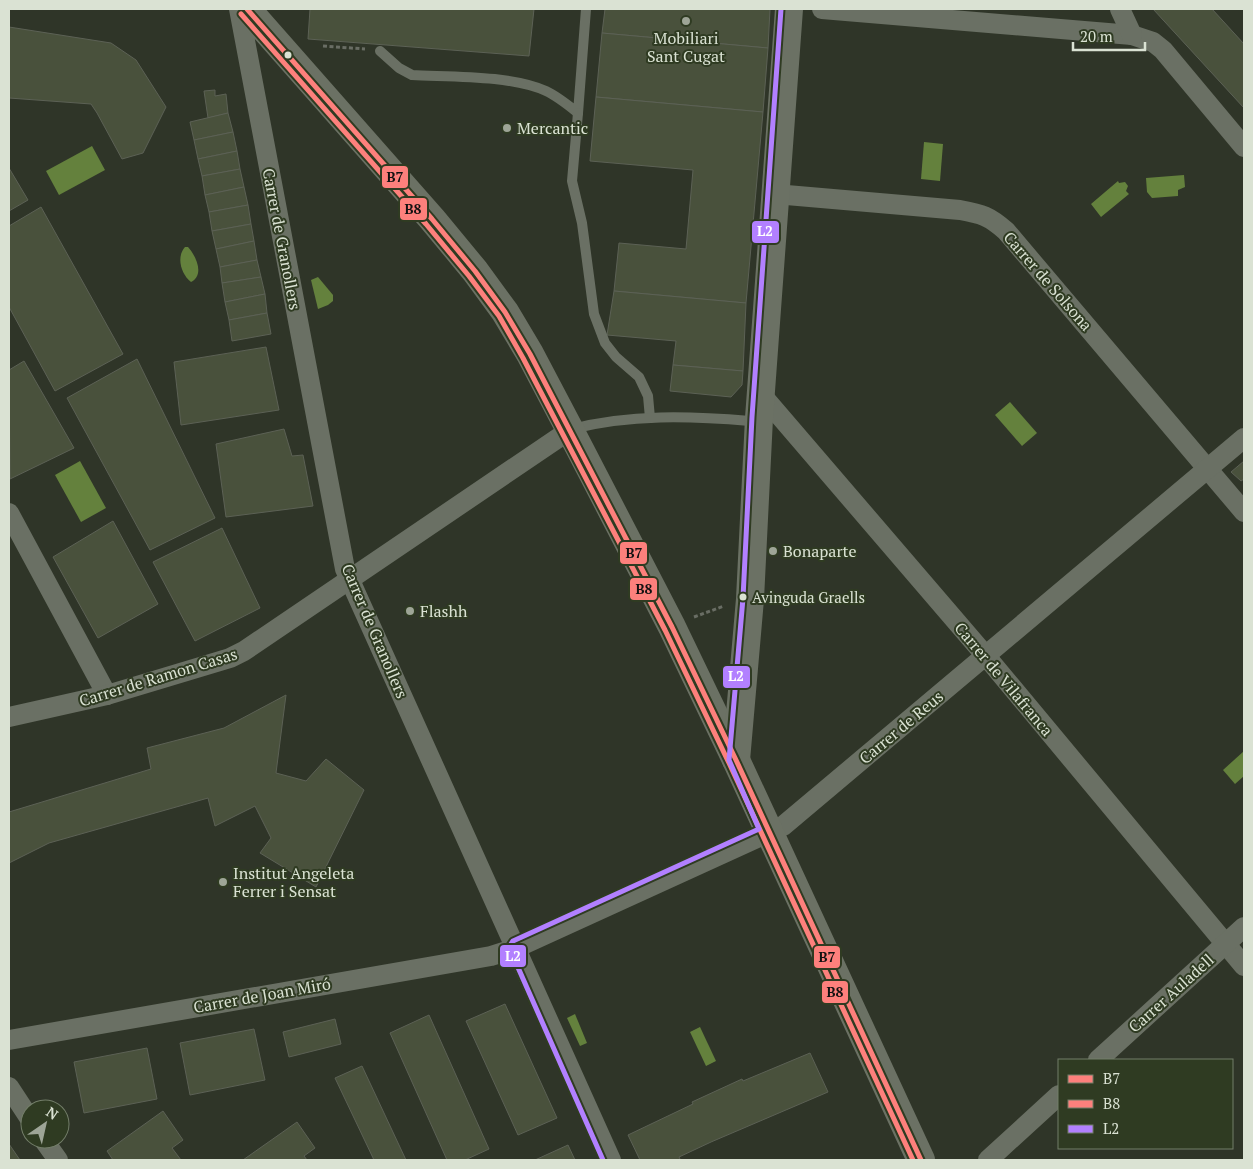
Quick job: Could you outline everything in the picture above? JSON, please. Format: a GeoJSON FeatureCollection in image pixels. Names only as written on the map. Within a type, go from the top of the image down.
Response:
{"type":"FeatureCollection","features":[{"type":"Feature","properties":{"kind":"street","name":"Carrer de Granollers"},"geometry":{"type":"LineString","coordinates":[[239,9],[345,569],[611,1160]]}},
{"type":"Feature","properties":{"kind":"street"},"geometry":{"type":"LineString","coordinates":[[247,9],[432,219],[475,271],[505,312],[530,354],[672,627],[736,760],[921,1160]]}},
{"type":"Feature","properties":{"kind":"street"},"geometry":{"type":"LineString","coordinates":[[736,760],[750,599],[760,406],[789,9]]}},
{"type":"Feature","properties":{"kind":"street"},"geometry":{"type":"LineString","coordinates":[[822,9],[1132,35],[1153,42],[1164,50],[1244,147]]}},
{"type":"Feature","properties":{"kind":"street"},"geometry":{"type":"LineString","coordinates":[[1120,9],[1132,35]]}},
{"type":"Feature","properties":{"kind":"street","name":"Carrer de Solsona"},"geometry":{"type":"LineString","coordinates":[[775,194],[960,210],[990,218],[1006,231],[1244,512]]}},
{"type":"Feature","properties":{"kind":"street","name":"Carrer de Vilafranca"},"geometry":{"type":"LineString","coordinates":[[760,406],[985,656],[1244,966]]}},
{"type":"Feature","properties":{"kind":"street","name":"Carrer de Ramon Casas"},"geometry":{"type":"LineString","coordinates":[[9,717],[107,695],[230,658],[244,651],[570,430]]}},
{"type":"Feature","properties":{"kind":"street","name":"Carrer de Reus"},"geometry":{"type":"LineString","coordinates":[[516,948],[783,826],[1244,438]]}},
{"type":"Feature","properties":{"kind":"street"},"geometry":{"type":"LineString","coordinates":[[9,513],[107,695]]}},
{"type":"Feature","properties":{"kind":"street","name":"Carrer Auladell"},"geometry":{"type":"LineString","coordinates":[[1099,1059],[1244,927]]}},
{"type":"Feature","properties":{"kind":"street","name":"Carrer de Joan Miró"},"geometry":{"type":"LineString","coordinates":[[9,1040],[491,956],[516,948]]}},
{"type":"Feature","properties":{"kind":"street"},"geometry":{"type":"LineString","coordinates":[[9,1087],[20,1104]]}},
{"type":"Feature","properties":{"kind":"street"},"geometry":{"type":"LineString","coordinates":[[988,1160],[1058,1096]]}},
{"type":"Feature","properties":{"kind":"street"},"geometry":{"type":"LineString","coordinates":[[50,1149],[58,1160]]}},
{"type":"Feature","properties":{"kind":"lane"},"geometry":{"type":"LineString","coordinates":[[586,9],[572,181],[582,223],[594,314],[605,343],[616,357],[639,377],[648,396],[650,418]]}},
{"type":"Feature","properties":{"kind":"lane"},"geometry":{"type":"LineString","coordinates":[[380,51],[399,68],[412,75],[502,80],[521,84],[545,91],[578,113]]}},
{"type":"Feature","properties":{"kind":"lane"},"geometry":{"type":"LineString","coordinates":[[570,430],[594,423],[650,418],[694,417],[750,421],[760,406]]}},
{"type":"Feature","properties":{"kind":"path"},"geometry":{"type":"LineString","coordinates":[[323,46],[380,51]]}},
{"type":"Feature","properties":{"kind":"shaded area"},"geometry":{"type":"Polygon","coordinates":[[[924,142],[943,144],[940,181],[921,179],[924,142]]]}},
{"type":"Feature","properties":{"kind":"shaded area"},"geometry":{"type":"Polygon","coordinates":[[[92,146],[105,170],[59,195],[46,171],[92,146]]]}},
{"type":"Feature","properties":{"kind":"shaded area"},"geometry":{"type":"Polygon","coordinates":[[[1184,175],[1185,187],[1178,190],[1178,196],[1152,198],[1147,192],[1146,178],[1184,175]]]}},
{"type":"Feature","properties":{"kind":"shaded area"},"geometry":{"type":"Polygon","coordinates":[[[1118,181],[1119,183],[1125,182],[1128,186],[1126,191],[1129,194],[1101,217],[1091,204],[1118,181]]]}},
{"type":"Feature","properties":{"kind":"shaded area"},"geometry":{"type":"Polygon","coordinates":[[[185,247],[188,247],[191,251],[198,265],[198,275],[191,282],[182,270],[180,260],[185,247]]]}},
{"type":"Feature","properties":{"kind":"shaded area"},"geometry":{"type":"Polygon","coordinates":[[[318,277],[333,295],[333,301],[318,309],[311,280],[318,277]]]}},
{"type":"Feature","properties":{"kind":"shaded area"},"geometry":{"type":"Polygon","coordinates":[[[1010,402],[1037,433],[1022,446],[995,415],[1010,402]]]}},
{"type":"Feature","properties":{"kind":"shaded area"},"geometry":{"type":"Polygon","coordinates":[[[80,461],[106,508],[81,522],[55,475],[80,461]]]}},
{"type":"Feature","properties":{"kind":"shaded area"},"geometry":{"type":"Polygon","coordinates":[[[1244,751],[1244,776],[1235,784],[1223,770],[1244,751]]]}},
{"type":"Feature","properties":{"kind":"shaded area"},"geometry":{"type":"Polygon","coordinates":[[[575,1014],[587,1043],[580,1046],[567,1018],[575,1014]]]}},
{"type":"Feature","properties":{"kind":"shaded area"},"geometry":{"type":"Polygon","coordinates":[[[700,1027],[716,1061],[706,1066],[690,1032],[700,1027]]]}},
{"type":"Feature","properties":{"kind":"building"},"geometry":{"type":"Polygon","coordinates":[[[310,9],[534,9],[529,56],[308,39],[310,9]]]}},
{"type":"Feature","properties":{"kind":"building","name":"Mobiliari Sant Cugat"},"geometry":{"type":"Polygon","coordinates":[[[605,9],[770,9],[768,48],[602,33],[605,9]]]}},
{"type":"Feature","properties":{"kind":"building"},"geometry":{"type":"Polygon","coordinates":[[[1153,9],[1212,9],[1244,44],[1244,108],[1153,9]]]}},
{"type":"Feature","properties":{"kind":"building"},"geometry":{"type":"Polygon","coordinates":[[[9,27],[111,43],[136,60],[166,107],[143,153],[122,159],[91,104],[9,98],[9,27]]]}},
{"type":"Feature","properties":{"kind":"building"},"geometry":{"type":"Polygon","coordinates":[[[602,33],[768,48],[763,112],[596,97],[602,33]]]}},
{"type":"Feature","properties":{"kind":"building"},"geometry":{"type":"Polygon","coordinates":[[[215,90],[215,96],[226,94],[228,113],[208,118],[204,91],[215,90]]]}},
{"type":"Feature","properties":{"kind":"building"},"geometry":{"type":"Polygon","coordinates":[[[596,97],[763,112],[746,303],[614,291],[619,243],[686,249],[693,170],[590,161],[596,97]]]}},
{"type":"Feature","properties":{"kind":"building"},"geometry":{"type":"Polygon","coordinates":[[[228,113],[233,132],[194,140],[190,122],[228,113]]]}},
{"type":"Feature","properties":{"kind":"building"},"geometry":{"type":"Polygon","coordinates":[[[233,132],[237,151],[198,159],[194,140],[233,132]]]}},
{"type":"Feature","properties":{"kind":"building"},"geometry":{"type":"Polygon","coordinates":[[[237,151],[240,169],[202,176],[198,159],[237,151]]]}},
{"type":"Feature","properties":{"kind":"building"},"geometry":{"type":"Polygon","coordinates":[[[9,168],[28,200],[9,211],[9,168]]]}},
{"type":"Feature","properties":{"kind":"building"},"geometry":{"type":"Polygon","coordinates":[[[240,169],[244,187],[205,195],[202,176],[240,169]]]}},
{"type":"Feature","properties":{"kind":"building"},"geometry":{"type":"Polygon","coordinates":[[[244,187],[248,205],[209,212],[205,195],[244,187]]]}},
{"type":"Feature","properties":{"kind":"building"},"geometry":{"type":"Polygon","coordinates":[[[248,205],[251,224],[212,231],[209,212],[248,205]]]}},
{"type":"Feature","properties":{"kind":"building"},"geometry":{"type":"Polygon","coordinates":[[[41,207],[123,354],[55,391],[9,307],[9,226],[41,207]]]}},
{"type":"Feature","properties":{"kind":"building"},"geometry":{"type":"Polygon","coordinates":[[[251,224],[254,241],[216,249],[212,231],[251,224]]]}},
{"type":"Feature","properties":{"kind":"building"},"geometry":{"type":"Polygon","coordinates":[[[254,241],[257,260],[220,267],[216,249],[254,241]]]}},
{"type":"Feature","properties":{"kind":"building"},"geometry":{"type":"Polygon","coordinates":[[[257,260],[261,277],[222,283],[220,267],[257,260]]]}},
{"type":"Feature","properties":{"kind":"building"},"geometry":{"type":"Polygon","coordinates":[[[261,277],[265,294],[225,302],[222,283],[261,277]]]}},
{"type":"Feature","properties":{"kind":"building"},"geometry":{"type":"Polygon","coordinates":[[[614,291],[746,303],[743,371],[673,365],[676,341],[607,335],[614,291]]]}},
{"type":"Feature","properties":{"kind":"building"},"geometry":{"type":"Polygon","coordinates":[[[265,294],[267,313],[229,320],[225,302],[265,294]]]}},
{"type":"Feature","properties":{"kind":"building"},"geometry":{"type":"Polygon","coordinates":[[[267,313],[271,334],[232,341],[229,320],[267,313]]]}},
{"type":"Feature","properties":{"kind":"building"},"geometry":{"type":"Polygon","coordinates":[[[266,347],[279,410],[181,425],[174,362],[266,347]]]}},
{"type":"Feature","properties":{"kind":"building"},"geometry":{"type":"Polygon","coordinates":[[[137,359],[215,518],[150,550],[67,398],[137,359]]]}},
{"type":"Feature","properties":{"kind":"building"},"geometry":{"type":"Polygon","coordinates":[[[24,361],[74,448],[10,479],[9,370],[24,361]]]}},
{"type":"Feature","properties":{"kind":"building"},"geometry":{"type":"Polygon","coordinates":[[[673,365],[743,371],[742,385],[731,397],[670,391],[673,365]]]}},
{"type":"Feature","properties":{"kind":"building"},"geometry":{"type":"Polygon","coordinates":[[[284,429],[292,456],[303,455],[313,506],[226,517],[216,444],[284,429]]]}},
{"type":"Feature","properties":{"kind":"building"},"geometry":{"type":"Polygon","coordinates":[[[1244,461],[1244,479],[1241,481],[1231,472],[1244,461]]]}},
{"type":"Feature","properties":{"kind":"building"},"geometry":{"type":"Polygon","coordinates":[[[113,521],[158,604],[98,638],[53,557],[113,521]]]}},
{"type":"Feature","properties":{"kind":"building"},"geometry":{"type":"Polygon","coordinates":[[[222,528],[260,608],[195,641],[153,562],[222,528]]]}},
{"type":"Feature","properties":{"kind":"building"},"geometry":{"type":"Polygon","coordinates":[[[286,695],[276,773],[306,781],[326,759],[364,790],[316,887],[260,853],[271,838],[255,806],[215,826],[208,798],[49,843],[9,863],[9,812],[151,769],[147,748],[224,728],[286,695]]]}},
{"type":"Feature","properties":{"kind":"building"},"geometry":{"type":"Polygon","coordinates":[[[505,1004],[557,1118],[518,1135],[466,1021],[505,1004]]]}},
{"type":"Feature","properties":{"kind":"building"},"geometry":{"type":"Polygon","coordinates":[[[429,1015],[489,1149],[465,1160],[447,1160],[390,1033],[429,1015]]]}},
{"type":"Feature","properties":{"kind":"building"},"geometry":{"type":"Polygon","coordinates":[[[335,1019],[341,1044],[289,1057],[283,1032],[335,1019]]]}},
{"type":"Feature","properties":{"kind":"building"},"geometry":{"type":"Polygon","coordinates":[[[254,1029],[265,1080],[190,1095],[180,1043],[254,1029]]]}},
{"type":"Feature","properties":{"kind":"building"},"geometry":{"type":"Polygon","coordinates":[[[147,1048],[157,1099],[84,1113],[74,1062],[147,1048]]]}},
{"type":"Feature","properties":{"kind":"building"},"geometry":{"type":"Polygon","coordinates":[[[810,1053],[828,1092],[711,1142],[679,1157],[680,1159],[640,1160],[628,1135],[742,1079],[743,1081],[810,1053]]]}},
{"type":"Feature","properties":{"kind":"building"},"geometry":{"type":"Polygon","coordinates":[[[362,1066],[406,1160],[374,1160],[335,1078],[362,1066]]]}},
{"type":"Feature","properties":{"kind":"building"},"geometry":{"type":"Polygon","coordinates":[[[163,1111],[183,1140],[172,1148],[181,1160],[113,1160],[107,1151],[163,1111]]]}},
{"type":"Feature","properties":{"kind":"building"},"geometry":{"type":"Polygon","coordinates":[[[297,1122],[315,1148],[304,1156],[307,1160],[243,1160],[297,1122]]]}},
{"type":"Feature","properties":{"kind":"building"},"geometry":{"type":"Polygon","coordinates":[[[9,1144],[20,1160],[9,1160],[9,1144]]]}},
{"type":"Feature","properties":{"kind":"building"},"geometry":{"type":"Polygon","coordinates":[[[568,1145],[575,1160],[535,1160],[568,1145]]]}},
{"type":"Feature","properties":{"kind":"transit line","name":"B7"},"geometry":{"type":"LineString","coordinates":[[247,9],[432,219],[475,271],[505,312],[530,354],[672,627],[736,760],[921,1160]]}},
{"type":"Feature","properties":{"kind":"transit line","name":"L2"},"geometry":{"type":"LineString","coordinates":[[603,1160],[509,947],[513,941],[759,829],[729,760],[743,598],[752,417],[781,9]]}},
{"type":"Feature","properties":{"kind":"transit line","name":"B8"},"geometry":{"type":"LineString","coordinates":[[241,14],[426,224],[499,316],[523,358],[665,630],[729,763],[913,1160]]}},
{"type":"Feature","properties":{"kind":"place","name":"Mobiliari Sant Cugat"},"geometry":{"type":"Point","coordinates":[686,21]}},
{"type":"Feature","properties":{"kind":"place","name":"Mercantic"},"geometry":{"type":"Point","coordinates":[507,128]}},
{"type":"Feature","properties":{"kind":"place","name":"Bonaparte"},"geometry":{"type":"Point","coordinates":[773,551]}},
{"type":"Feature","properties":{"kind":"place","name":"Avinguda Graells"},"geometry":{"type":"Point","coordinates":[743,597]}},
{"type":"Feature","properties":{"kind":"place","name":"Flashh"},"geometry":{"type":"Point","coordinates":[410,611]}},
{"type":"Feature","properties":{"kind":"place","name":"Institut Angeleta Ferrer i Sensat"},"geometry":{"type":"Point","coordinates":[223,882]}}]}
